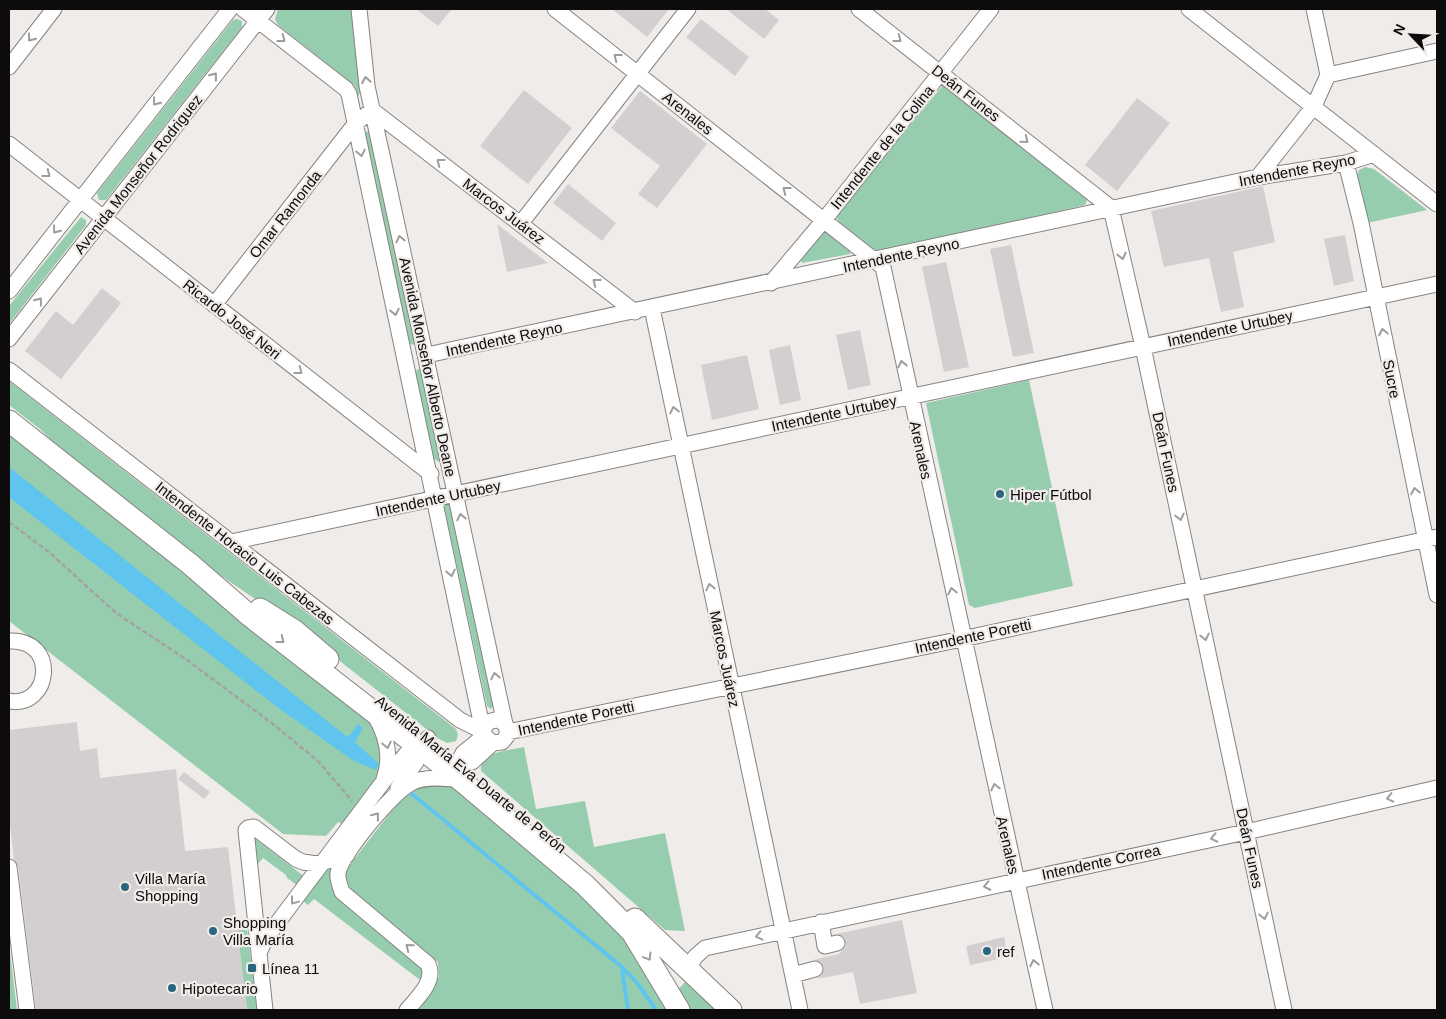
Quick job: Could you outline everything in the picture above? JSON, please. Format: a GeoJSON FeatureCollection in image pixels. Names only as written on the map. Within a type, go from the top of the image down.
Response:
{"type":"FeatureCollection","features":[{"type":"Feature","properties":{"kind":"highway"},"geometry":{"type":"LineString","coordinates":[[9,410],[38,432],[70,469]]}},
{"type":"Feature","properties":{"kind":"highway","name":"Avenida María Eva Duarte de Perón"},"geometry":{"type":"LineString","coordinates":[[9,421],[190,564],[250,616],[371,710],[424,743]]}},
{"type":"Feature","properties":{"kind":"highway","name":"Avenida María Eva Duarte de Perón"},"geometry":{"type":"LineString","coordinates":[[190,564],[295,631],[611,908],[632,932],[679,1010]]}},
{"type":"Feature","properties":{"kind":"highway","name":"Avenida María Eva Duarte de Perón"},"geometry":{"type":"LineString","coordinates":[[457,772],[583,864],[660,945],[731,1010]]}},
{"type":"Feature","properties":{"kind":"highway"},"geometry":{"type":"LineString","coordinates":[[666,988],[677,973],[687,970]]}},
{"type":"Feature","properties":{"kind":"street"},"geometry":{"type":"LineString","coordinates":[[9,67],[54,9]]}},
{"type":"Feature","properties":{"kind":"street","name":"Avenida Monseñor Rodriguez"},"geometry":{"type":"LineString","coordinates":[[9,291],[230,9]]}},
{"type":"Feature","properties":{"kind":"street"},"geometry":{"type":"LineString","coordinates":[[243,9],[262,14]]}},
{"type":"Feature","properties":{"kind":"street","name":"Avenida Monseñor Alberto Deane"},"geometry":{"type":"LineString","coordinates":[[359,9],[364,70],[372,110],[507,728]]}},
{"type":"Feature","properties":{"kind":"street","name":"Arenales"},"geometry":{"type":"LineString","coordinates":[[555,9],[883,267],[909,397],[1045,1010]]}},
{"type":"Feature","properties":{"kind":"street"},"geometry":{"type":"LineString","coordinates":[[520,223],[688,9]]}},
{"type":"Feature","properties":{"kind":"street","name":"Deán Funes"},"geometry":{"type":"LineString","coordinates":[[859,9],[1111,208],[1143,347],[1284,1010]]}},
{"type":"Feature","properties":{"kind":"street","name":"Intendente de la Colina"},"geometry":{"type":"LineString","coordinates":[[771,283],[824,220],[991,9]]}},
{"type":"Feature","properties":{"kind":"street"},"geometry":{"type":"LineString","coordinates":[[1189,9],[1437,204]]}},
{"type":"Feature","properties":{"kind":"street"},"geometry":{"type":"LineString","coordinates":[[1258,177],[1314,106],[1328,75],[1314,9]]}},
{"type":"Feature","properties":{"kind":"street","name":"Avenida Monseñor Rodriguez"},"geometry":{"type":"LineString","coordinates":[[9,339],[262,14]]}},
{"type":"Feature","properties":{"kind":"street","name":"Avenida Monseñor Alberto Deane"},"geometry":{"type":"LineString","coordinates":[[262,14],[346,89],[349,94],[486,735]]}},
{"type":"Feature","properties":{"kind":"street"},"geometry":{"type":"LineString","coordinates":[[1328,75],[1437,51]]}},
{"type":"Feature","properties":{"kind":"street","name":"Omar Ramonda"},"geometry":{"type":"LineString","coordinates":[[214,305],[355,124],[372,110]]}},
{"type":"Feature","properties":{"kind":"street","name":"Marcos Juárez"},"geometry":{"type":"LineString","coordinates":[[372,110],[635,312]]}},
{"type":"Feature","properties":{"kind":"street","name":"Ricardo José Neri"},"geometry":{"type":"LineString","coordinates":[[9,144],[456,494]]}},
{"type":"Feature","properties":{"kind":"street","name":"Intendente Reyno"},"geometry":{"type":"LineString","coordinates":[[426,355],[875,261],[1258,177],[1346,163],[1374,154]]}},
{"type":"Feature","properties":{"kind":"street","name":"Sucre"},"geometry":{"type":"LineString","coordinates":[[1346,163],[1431,538],[1437,595]]}},
{"type":"Feature","properties":{"kind":"street","name":"Intendente Urtubey"},"geometry":{"type":"LineString","coordinates":[[231,542],[1437,284]]}},
{"type":"Feature","properties":{"kind":"street","name":"Marcos Juárez"},"geometry":{"type":"LineString","coordinates":[[652,308],[800,1010]]}},
{"type":"Feature","properties":{"kind":"street","name":"Intendente Horacio Luis Cabezas"},"geometry":{"type":"LineString","coordinates":[[9,370],[460,720],[486,735]]}},
{"type":"Feature","properties":{"kind":"street","name":"Intendente Poretti"},"geometry":{"type":"LineString","coordinates":[[486,735],[491,720],[499,719],[507,728],[731,686],[962,639],[1431,538]]}},
{"type":"Feature","properties":{"kind":"street"},"geometry":{"type":"LineString","coordinates":[[9,641],[20,641],[36,650],[44,668],[40,688],[33,695],[24,700],[9,701]]}},
{"type":"Feature","properties":{"kind":"street"},"geometry":{"type":"LineString","coordinates":[[371,710],[382,728],[387,745],[388,764],[383,782]]}},
{"type":"Feature","properties":{"kind":"street"},"geometry":{"type":"LineString","coordinates":[[391,797],[404,787],[420,780],[457,772],[463,753],[486,735],[502,742],[507,728]]}},
{"type":"Feature","properties":{"kind":"street"},"geometry":{"type":"LineString","coordinates":[[259,953],[264,942],[383,782],[406,754],[424,743]]}},
{"type":"Feature","properties":{"kind":"street"},"geometry":{"type":"LineString","coordinates":[[407,1010],[426,986],[429,968],[424,959],[342,892],[338,874],[347,855],[416,762],[424,743]]}},
{"type":"Feature","properties":{"kind":"street","name":"Intendente Correa"},"geometry":{"type":"LineString","coordinates":[[687,970],[695,957],[705,948],[1246,832],[1437,788]]}},
{"type":"Feature","properties":{"kind":"street"},"geometry":{"type":"LineString","coordinates":[[265,1010],[246,830],[254,827],[296,858],[312,864],[347,855]]}},
{"type":"Feature","properties":{"kind":"street"},"geometry":{"type":"LineString","coordinates":[[9,867],[27,1010]]}},
{"type":"Feature","properties":{"kind":"street"},"geometry":{"type":"LineString","coordinates":[[821,922],[825,946],[837,943]]}},
{"type":"Feature","properties":{"kind":"street"},"geometry":{"type":"LineString","coordinates":[[793,974],[815,969]]}},
{"type":"Feature","properties":{"kind":"path"},"geometry":{"type":"LineString","coordinates":[[9,522],[50,553],[116,613],[187,660],[273,724],[319,762],[357,806]]}},
{"type":"Feature","properties":{"kind":"green space"},"geometry":{"type":"Polygon","coordinates":[[[278,9],[353,9],[361,90],[357,99],[355,86],[278,25],[275,19],[278,9]]]}},
{"type":"Feature","properties":{"kind":"green space"},"geometry":{"type":"Polygon","coordinates":[[[233,20],[242,21],[242,27],[106,200],[99,200],[97,193],[233,20]]]}},
{"type":"Feature","properties":{"kind":"green space"},"geometry":{"type":"Polygon","coordinates":[[[943,85],[1088,198],[1085,205],[881,253],[839,222],[836,216],[943,85]]]}},
{"type":"Feature","properties":{"kind":"green space"},"geometry":{"type":"Polygon","coordinates":[[[370,130],[415,343],[413,345],[409,343],[364,133],[370,130]]]}},
{"type":"Feature","properties":{"kind":"green space"},"geometry":{"type":"Polygon","coordinates":[[[1365,167],[1374,169],[1427,210],[1367,223],[1357,175],[1359,170],[1365,167]]]}},
{"type":"Feature","properties":{"kind":"green space"},"geometry":{"type":"Polygon","coordinates":[[[81,217],[86,220],[86,225],[9,324],[9,306],[81,217]]]}},
{"type":"Feature","properties":{"kind":"green space"},"geometry":{"type":"Polygon","coordinates":[[[823,231],[827,232],[850,251],[850,254],[802,263],[800,258],[823,231]]]}},
{"type":"Feature","properties":{"kind":"green space"},"geometry":{"type":"Polygon","coordinates":[[[418,369],[421,370],[441,463],[434,459],[415,372],[418,369]]]}},
{"type":"Feature","properties":{"kind":"green space","name":"Hiper Fútbol"},"geometry":{"type":"Polygon","coordinates":[[[1029,380],[1073,586],[975,608],[969,605],[926,403],[1029,380]]]}},
{"type":"Feature","properties":{"kind":"green space"},"geometry":{"type":"Polygon","coordinates":[[[9,381],[456,729],[458,735],[456,741],[447,743],[439,739],[294,625],[205,565],[78,467],[40,429],[9,405],[9,381]]]}},
{"type":"Feature","properties":{"kind":"green space"},"geometry":{"type":"Polygon","coordinates":[[[9,429],[369,719],[384,752],[378,778],[343,825],[338,822],[326,836],[283,834],[9,621],[9,429]]]}},
{"type":"Feature","properties":{"kind":"green space"},"geometry":{"type":"Polygon","coordinates":[[[446,503],[451,504],[494,705],[491,709],[487,706],[444,506],[446,503]]]}},
{"type":"Feature","properties":{"kind":"green space"},"geometry":{"type":"Polygon","coordinates":[[[524,747],[536,809],[585,801],[594,847],[665,833],[685,931],[665,930],[481,771],[485,759],[490,756],[503,751],[524,747]]]}},
{"type":"Feature","properties":{"kind":"green space"},"geometry":{"type":"Polygon","coordinates":[[[420,784],[449,785],[456,788],[615,920],[671,1010],[414,1010],[439,977],[438,962],[348,891],[344,872],[408,790],[420,784]]]}},
{"type":"Feature","properties":{"kind":"green space"},"geometry":{"type":"Polygon","coordinates":[[[253,837],[305,877],[298,886],[263,858],[257,865],[253,837]]]}},
{"type":"Feature","properties":{"kind":"green space"},"geometry":{"type":"Polygon","coordinates":[[[331,868],[331,884],[336,896],[419,962],[423,973],[420,980],[314,899],[308,905],[303,901],[303,898],[324,872],[331,868]]]}},
{"type":"Feature","properties":{"kind":"green space"},"geometry":{"type":"Polygon","coordinates":[[[247,928],[257,1010],[247,1010],[237,929],[247,928]]]}},
{"type":"Feature","properties":{"kind":"green space"},"geometry":{"type":"Polygon","coordinates":[[[9,943],[17,1010],[9,1010],[9,943]]]}},
{"type":"Feature","properties":{"kind":"green space"},"geometry":{"type":"Polygon","coordinates":[[[685,982],[717,1010],[686,1010],[676,992],[685,982]]]}},
{"type":"Feature","properties":{"kind":"water"},"geometry":{"type":"Polygon","coordinates":[[[9,467],[346,736],[350,735],[358,724],[363,728],[355,742],[379,764],[376,770],[354,761],[281,710],[10,498],[9,467]]]}},
{"type":"Feature","properties":{"kind":"building"},"geometry":{"type":"Polygon","coordinates":[[[416,9],[452,9],[438,26],[416,9]]]}},
{"type":"Feature","properties":{"kind":"building"},"geometry":{"type":"Polygon","coordinates":[[[612,9],[669,9],[647,37],[612,9]]]}},
{"type":"Feature","properties":{"kind":"building"},"geometry":{"type":"Polygon","coordinates":[[[726,9],[765,9],[779,20],[764,39],[726,9]]]}},
{"type":"Feature","properties":{"kind":"building"},"geometry":{"type":"Polygon","coordinates":[[[701,19],[749,57],[735,76],[686,37],[701,19]]]}},
{"type":"Feature","properties":{"kind":"building"},"geometry":{"type":"Polygon","coordinates":[[[524,90],[572,128],[528,184],[480,146],[524,90]]]}},
{"type":"Feature","properties":{"kind":"building"},"geometry":{"type":"Polygon","coordinates":[[[640,91],[707,144],[657,208],[638,194],[660,166],[611,128],[640,91]]]}},
{"type":"Feature","properties":{"kind":"building"},"geometry":{"type":"Polygon","coordinates":[[[1137,98],[1170,123],[1117,191],[1085,165],[1137,98]]]}},
{"type":"Feature","properties":{"kind":"building"},"geometry":{"type":"Polygon","coordinates":[[[568,184],[616,223],[602,241],[553,203],[568,184]]]}},
{"type":"Feature","properties":{"kind":"building"},"geometry":{"type":"Polygon","coordinates":[[[1263,186],[1275,242],[1233,252],[1244,307],[1221,312],[1209,258],[1164,267],[1151,211],[1263,186]]]}},
{"type":"Feature","properties":{"kind":"building"},"geometry":{"type":"Polygon","coordinates":[[[497,224],[548,263],[507,272],[497,224]]]}},
{"type":"Feature","properties":{"kind":"building"},"geometry":{"type":"Polygon","coordinates":[[[1345,235],[1354,281],[1334,286],[1324,239],[1345,235]]]}},
{"type":"Feature","properties":{"kind":"building"},"geometry":{"type":"Polygon","coordinates":[[[1011,245],[1034,353],[1013,357],[990,249],[1011,245]]]}},
{"type":"Feature","properties":{"kind":"building"},"geometry":{"type":"Polygon","coordinates":[[[946,262],[969,367],[944,372],[922,267],[946,262]]]}},
{"type":"Feature","properties":{"kind":"building"},"geometry":{"type":"Polygon","coordinates":[[[102,288],[121,303],[61,379],[25,351],[56,311],[73,325],[102,288]]]}},
{"type":"Feature","properties":{"kind":"building"},"geometry":{"type":"Polygon","coordinates":[[[860,330],[871,385],[848,390],[836,335],[860,330]]]}},
{"type":"Feature","properties":{"kind":"building"},"geometry":{"type":"Polygon","coordinates":[[[790,345],[801,400],[780,405],[769,350],[790,345]]]}},
{"type":"Feature","properties":{"kind":"building"},"geometry":{"type":"Polygon","coordinates":[[[747,355],[759,409],[712,420],[701,365],[747,355]]]}},
{"type":"Feature","properties":{"kind":"building","name":"Villa María Shopping"},"geometry":{"type":"Polygon","coordinates":[[[77,722],[80,751],[97,748],[100,778],[176,769],[185,851],[228,847],[247,1010],[36,1010],[18,866],[14,860],[9,815],[9,730],[77,722]]]}},
{"type":"Feature","properties":{"kind":"building"},"geometry":{"type":"Polygon","coordinates":[[[184,772],[210,792],[204,799],[178,779],[184,772]]]}},
{"type":"Feature","properties":{"kind":"building"},"geometry":{"type":"Polygon","coordinates":[[[902,920],[917,993],[860,1004],[853,972],[817,979],[822,975],[824,967],[821,962],[813,960],[839,954],[846,946],[844,937],[836,934],[902,920]]]}},
{"type":"Feature","properties":{"kind":"building","name":"ref"},"geometry":{"type":"Polygon","coordinates":[[[1004,937],[1008,957],[970,965],[966,946],[1004,937]]]}},
{"type":"Feature","properties":{"kind":"waterway"},"geometry":{"type":"LineString","coordinates":[[412,794],[622,967],[638,984],[656,1010]]}},
{"type":"Feature","properties":{"kind":"waterway"},"geometry":{"type":"LineString","coordinates":[[622,968],[628,1010]]}},
{"type":"Feature","properties":{"kind":"place","name":"Hiper Fútbol"},"geometry":{"type":"Point","coordinates":[1000,494]}},
{"type":"Feature","properties":{"kind":"place","name":"Villa María Shopping"},"geometry":{"type":"Point","coordinates":[125,887]}},
{"type":"Feature","properties":{"kind":"place","name":"Shopping Villa María"},"geometry":{"type":"Point","coordinates":[213,931]}},
{"type":"Feature","properties":{"kind":"place","name":"ref"},"geometry":{"type":"Point","coordinates":[987,951]}},
{"type":"Feature","properties":{"kind":"place","name":"Línea 11"},"geometry":{"type":"Point","coordinates":[252,968]}},
{"type":"Feature","properties":{"kind":"place","name":"Hipotecario"},"geometry":{"type":"Point","coordinates":[172,988]}}]}
